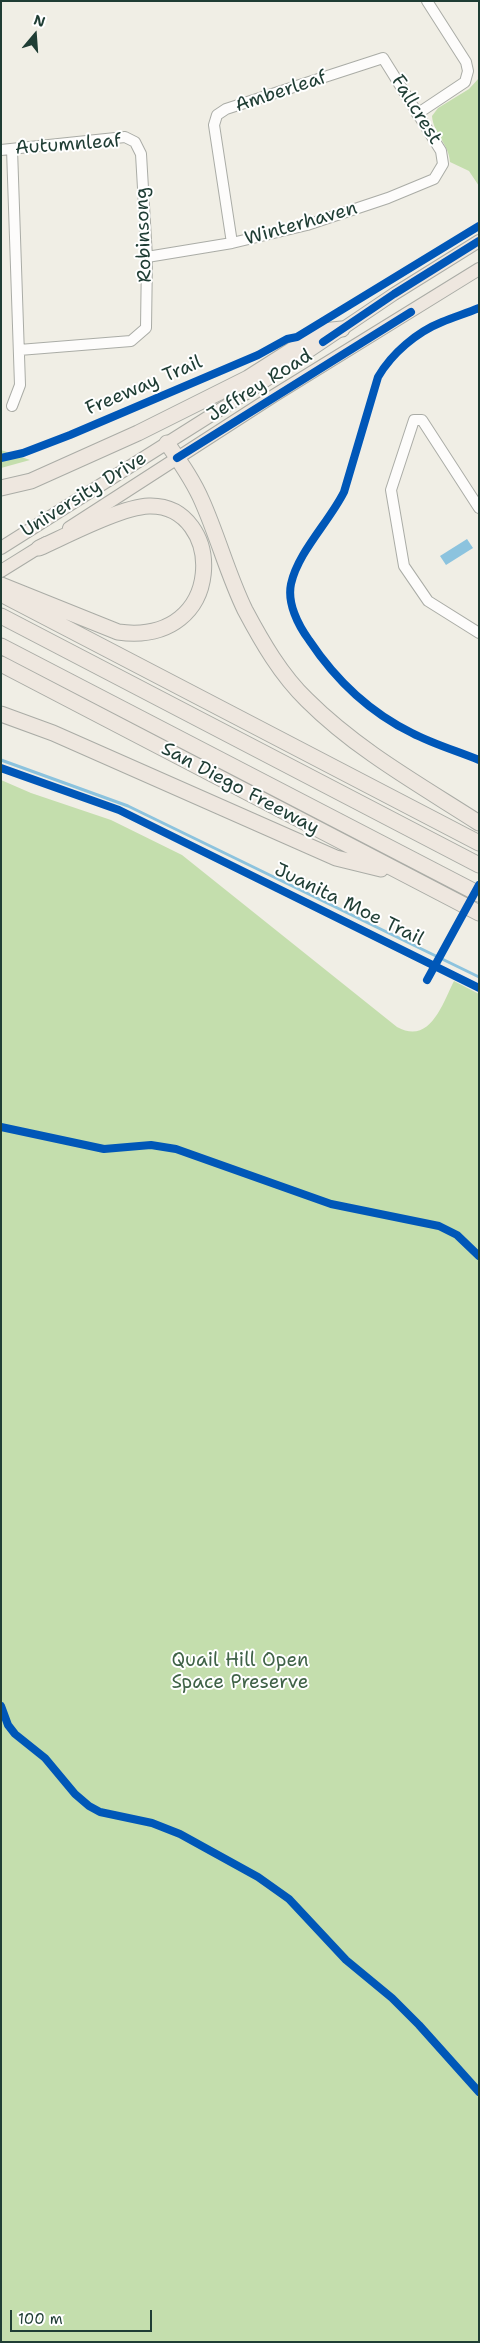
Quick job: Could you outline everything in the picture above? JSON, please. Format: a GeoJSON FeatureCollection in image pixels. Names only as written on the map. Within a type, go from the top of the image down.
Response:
{"type":"FeatureCollection","features":[{"type":"Feature","properties":{"kind":"highway"},"geometry":{"type":"LineString","coordinates":[[1,488],[31,481],[138,433],[248,378],[322,331],[342,329]]}},
{"type":"Feature","properties":{"kind":"highway"},"geometry":{"type":"LineString","coordinates":[[167,443],[201,499],[245,609],[287,678],[337,728],[388,764],[479,823]]}},
{"type":"Feature","properties":{"kind":"highway"},"geometry":{"type":"LineString","coordinates":[[1,585],[118,632],[134,634],[162,630],[177,622],[190,610],[198,597],[204,560],[198,539],[182,519],[162,507],[132,509],[39,548]]}},
{"type":"Feature","properties":{"kind":"highway"},"geometry":{"type":"LineString","coordinates":[[1,594],[479,843]]}},
{"type":"Feature","properties":{"kind":"highway"},"geometry":{"type":"LineString","coordinates":[[1,616],[479,865]]}},
{"type":"Feature","properties":{"kind":"highway","name":"San Diego Freeway"},"geometry":{"type":"LineString","coordinates":[[1,646],[479,894]]}},
{"type":"Feature","properties":{"kind":"highway","name":"San Diego Freeway"},"geometry":{"type":"LineString","coordinates":[[1,664],[479,913]]}},
{"type":"Feature","properties":{"kind":"highway"},"geometry":{"type":"LineString","coordinates":[[1,714],[53,733],[336,858],[405,875]]}},
{"type":"Feature","properties":{"kind":"main road","name":"Jeffrey Road"},"geometry":{"type":"LineString","coordinates":[[167,443],[394,294],[479,241]]}},
{"type":"Feature","properties":{"kind":"main road","name":"Jeffrey Road"},"geometry":{"type":"LineString","coordinates":[[1,571],[177,458],[479,269]]}},
{"type":"Feature","properties":{"kind":"main road","name":"University Drive"},"geometry":{"type":"LineString","coordinates":[[1,548],[167,443]]}},
{"type":"Feature","properties":{"kind":"street"},"geometry":{"type":"LineString","coordinates":[[417,114],[465,82],[468,71],[466,62],[427,1]]}},
{"type":"Feature","properties":{"kind":"street","name":"Fallcrest"},"geometry":{"type":"LineString","coordinates":[[383,58],[441,151],[443,164]]}},
{"type":"Feature","properties":{"kind":"street","name":"Amberleaf"},"geometry":{"type":"LineString","coordinates":[[232,243],[214,125],[217,115],[226,109],[383,58]]}},
{"type":"Feature","properties":{"kind":"street","name":"Autumnleaf"},"geometry":{"type":"LineString","coordinates":[[1,150],[124,138],[135,142]]}},
{"type":"Feature","properties":{"kind":"street","name":"Robinsong"},"geometry":{"type":"LineString","coordinates":[[19,350],[131,342],[146,328],[146,256],[141,154],[135,142]]}},
{"type":"Feature","properties":{"kind":"street"},"geometry":{"type":"LineString","coordinates":[[12,149],[20,385],[12,406]]}},
{"type":"Feature","properties":{"kind":"street","name":"Winterhaven"},"geometry":{"type":"LineString","coordinates":[[146,256],[232,243],[307,224],[388,198],[434,179],[443,164]]}},
{"type":"Feature","properties":{"kind":"street"},"geometry":{"type":"LineString","coordinates":[[479,508],[422,420],[414,420],[391,490],[404,566],[428,601],[479,633]]}},
{"type":"Feature","properties":{"kind":"green space"},"geometry":{"type":"Polygon","coordinates":[[[479,78],[479,186],[469,171],[450,162],[447,150],[435,128],[432,116],[438,108],[469,89],[479,78]]]}},
{"type":"Feature","properties":{"kind":"green space"},"geometry":{"type":"Polygon","coordinates":[[[1,450],[30,460],[1,468],[1,450]]]}},
{"type":"Feature","properties":{"kind":"green space","name":"Quail Hill Open Space Preserve"},"geometry":{"type":"Polygon","coordinates":[[[1,780],[31,793],[111,820],[182,855],[397,1027],[408,1031],[418,1031],[426,1027],[439,1011],[454,981],[479,994],[479,2342],[1,2342],[1,780]]]}},
{"type":"Feature","properties":{"kind":"water"},"geometry":{"type":"Polygon","coordinates":[[[467,539],[473,548],[446,565],[440,556],[467,539]]]}},
{"type":"Feature","properties":{"kind":"waterway"},"geometry":{"type":"LineString","coordinates":[[1,760],[128,806],[479,977]]}},
{"type":"Feature","properties":{"kind":"cycle path","name":"Freeway Trail"},"geometry":{"type":"LineString","coordinates":[[1,458],[23,453],[70,435],[258,355],[287,339],[297,337],[479,226]]}},
{"type":"Feature","properties":{"kind":"cycle path"},"geometry":{"type":"LineString","coordinates":[[323,342],[394,294],[479,241]]}},
{"type":"Feature","properties":{"kind":"cycle path"},"geometry":{"type":"LineString","coordinates":[[479,308],[423,331],[406,344],[384,368],[378,377],[344,492],[300,560],[290,591],[294,614],[305,634],[330,668],[367,705],[396,725],[412,733],[479,760]]}},
{"type":"Feature","properties":{"kind":"cycle path"},"geometry":{"type":"LineString","coordinates":[[177,458],[411,312]]}},
{"type":"Feature","properties":{"kind":"cycle path","name":"Juanita Moe Trail"},"geometry":{"type":"LineString","coordinates":[[1,768],[119,810],[479,988]]}},
{"type":"Feature","properties":{"kind":"cycle path"},"geometry":{"type":"LineString","coordinates":[[427,980],[479,885]]}},
{"type":"Feature","properties":{"kind":"cycle path"},"geometry":{"type":"LineString","coordinates":[[1,1127],[104,1149],[151,1145],[176,1149],[331,1204],[439,1226],[457,1235],[479,1256]]}},
{"type":"Feature","properties":{"kind":"cycle path"},"geometry":{"type":"LineString","coordinates":[[1,1706],[8,1725],[15,1734],[45,1758],[75,1794],[89,1806],[100,1812],[152,1823],[180,1834],[258,1877],[289,1899],[346,1960],[392,1998],[419,2025],[479,2092]]}}]}
